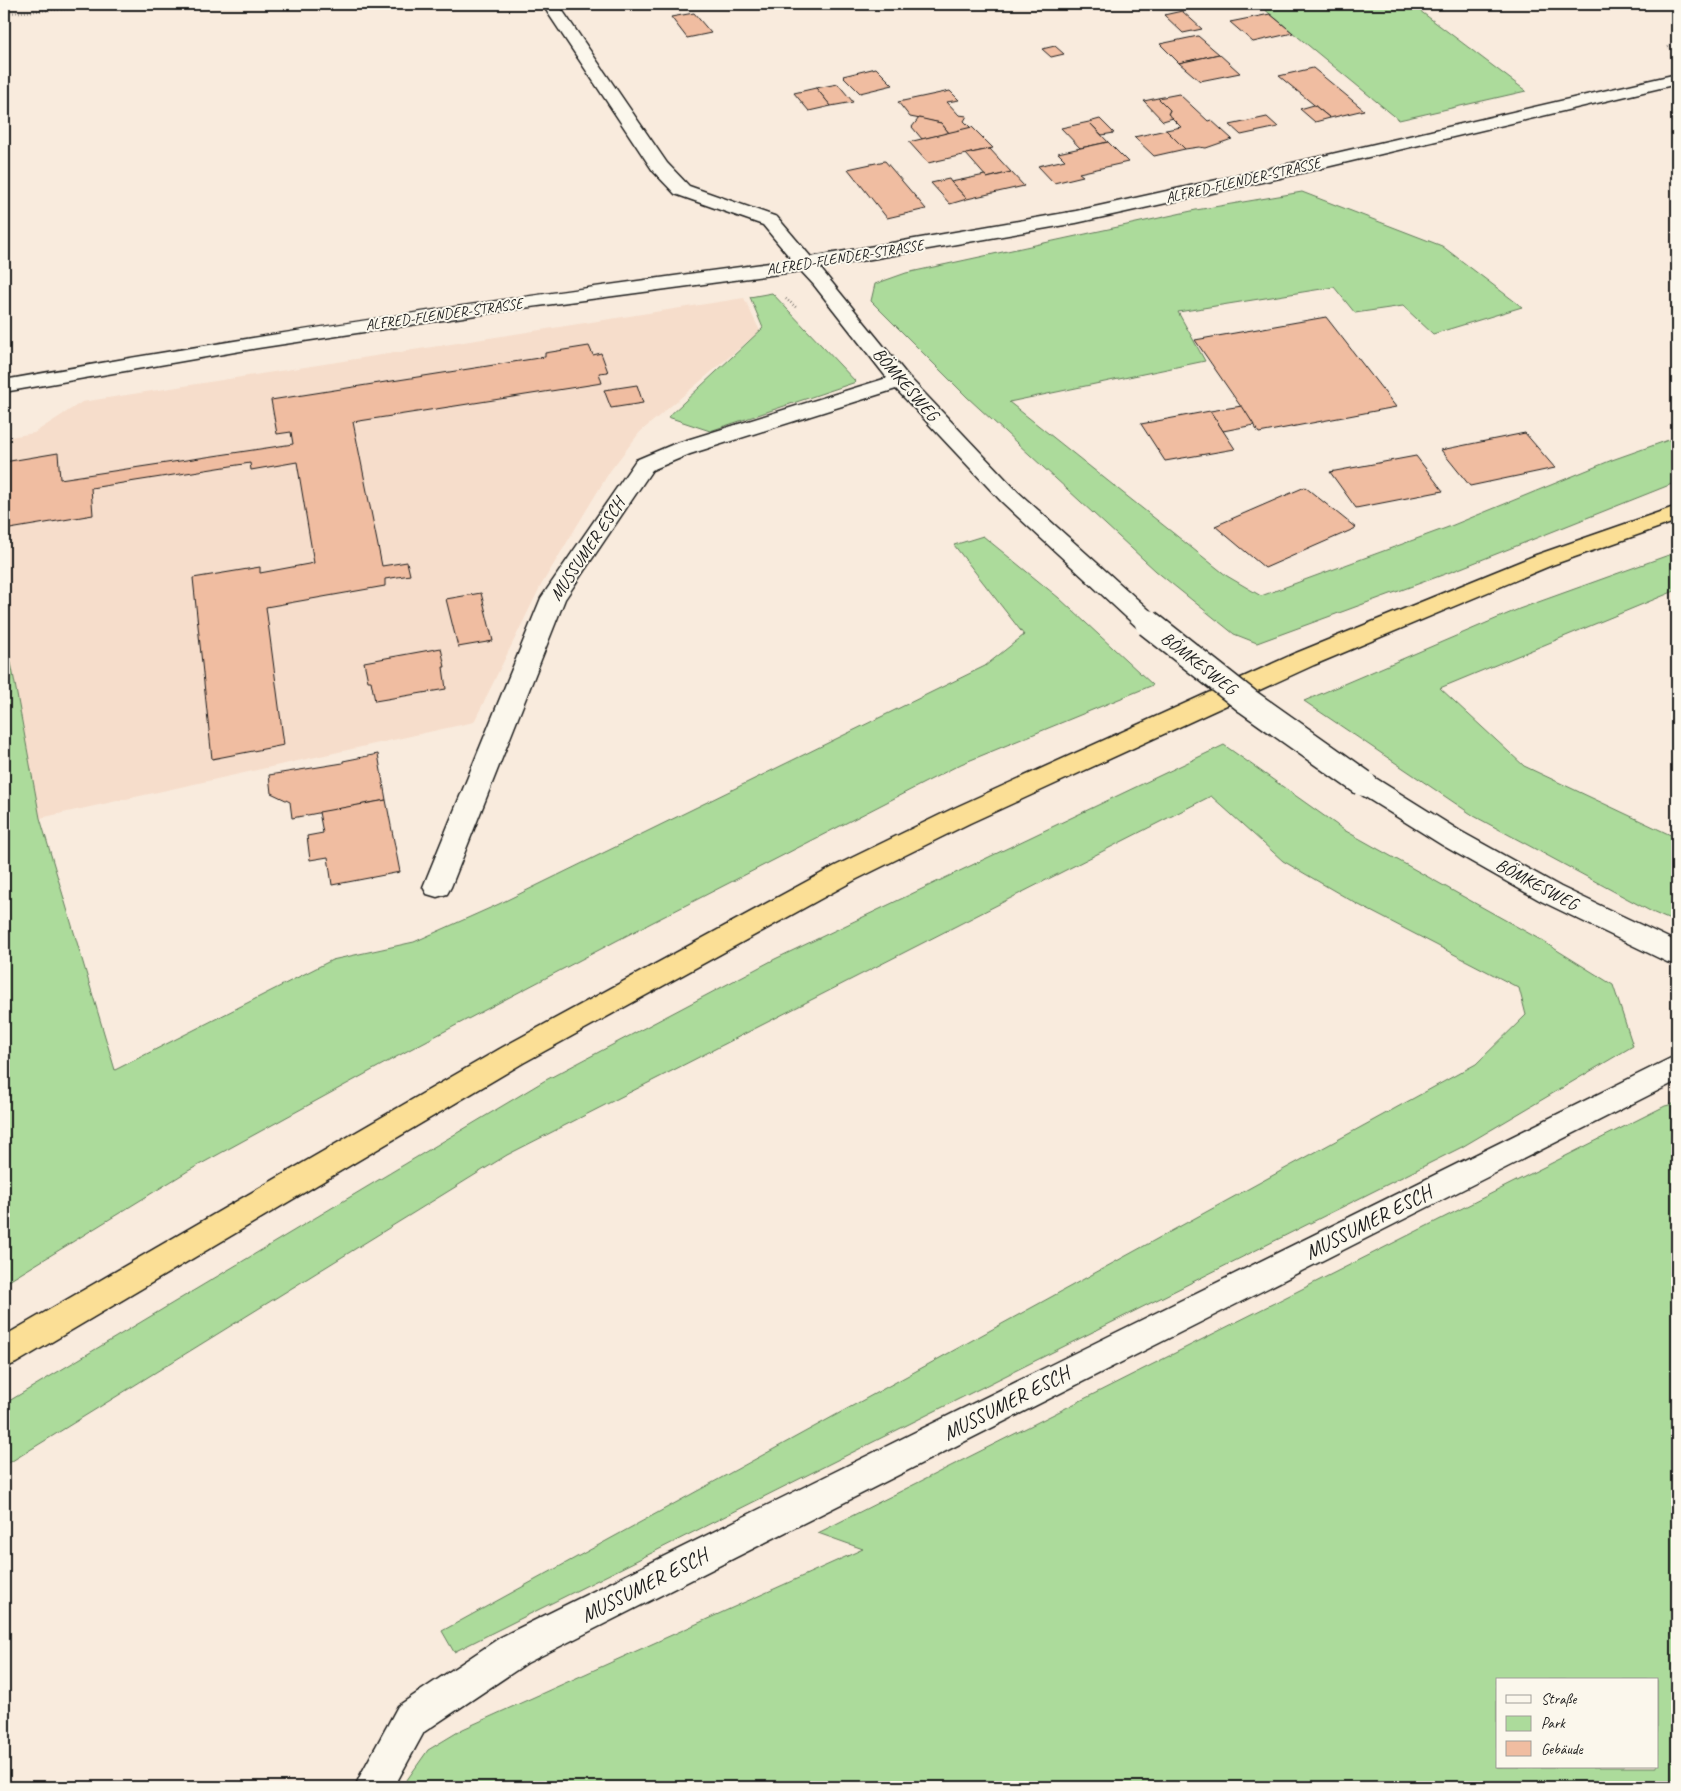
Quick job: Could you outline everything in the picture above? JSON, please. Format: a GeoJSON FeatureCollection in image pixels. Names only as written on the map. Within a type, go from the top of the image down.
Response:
{"type":"FeatureCollection","features":[{"type":"Feature","properties":{"kind":"highway"},"geometry":{"type":"LineString","coordinates":[[4,1353],[513,1054],[845,873],[979,808],[1305,660],[1544,560],[1677,513]]}},
{"type":"Feature","properties":{"kind":"street","name":"BÖMKESWEG"},"geometry":{"type":"LineString","coordinates":[[550,4],[660,167],[682,190],[770,221],[900,381],[1010,497],[1148,623],[1247,701],[1363,783],[1451,838],[1551,894],[1677,954]]}},
{"type":"Feature","properties":{"kind":"street","name":"ALFRED-FLENDER-STRASSE"},"geometry":{"type":"LineString","coordinates":[[4,386],[277,339],[523,302],[806,264],[1076,217],[1280,172],[1677,79]]}},
{"type":"Feature","properties":{"kind":"street","name":"MUSSUMER ESCH"},"geometry":{"type":"LineString","coordinates":[[437,887],[553,598],[644,465],[682,449],[900,381]]}},
{"type":"Feature","properties":{"kind":"street","name":"MUSSUMER ESCH"},"geometry":{"type":"LineString","coordinates":[[374,1787],[411,1719],[514,1650],[1677,1066]]}},
{"type":"Feature","properties":{"kind":"path"},"geometry":{"type":"LineString","coordinates":[[4,13],[142,4]]}},
{"type":"Feature","properties":{"kind":"shaded area"},"geometry":{"type":"Polygon","coordinates":[[[744,298],[760,331],[640,432],[610,471],[540,587],[474,722],[40,818],[4,625],[4,438],[34,433],[82,402],[744,298]]]}},
{"type":"Feature","properties":{"kind":"green space"},"geometry":{"type":"Polygon","coordinates":[[[1258,4],[1411,4],[1526,91],[1399,120],[1258,4]]]}},
{"type":"Feature","properties":{"kind":"green space"},"geometry":{"type":"Polygon","coordinates":[[[1302,192],[1442,246],[1522,307],[1433,334],[1403,306],[1355,313],[1334,287],[1178,312],[1205,361],[1009,402],[1227,576],[1261,596],[1446,528],[1612,460],[1677,437],[1677,482],[1456,570],[1257,643],[1234,634],[1156,571],[967,397],[871,301],[875,284],[906,273],[1196,210],[1302,192]]]}},
{"type":"Feature","properties":{"kind":"green space"},"geometry":{"type":"Polygon","coordinates":[[[772,293],[856,382],[710,431],[668,417],[763,328],[750,297],[772,293]]]}},
{"type":"Feature","properties":{"kind":"green space"},"geometry":{"type":"Polygon","coordinates":[[[983,536],[1059,598],[1153,685],[961,764],[618,940],[409,1050],[188,1171],[4,1284],[4,625],[40,818],[115,1070],[332,960],[414,942],[499,904],[985,666],[1024,635],[954,545],[983,536]]]}},
{"type":"Feature","properties":{"kind":"green space"},"geometry":{"type":"Polygon","coordinates":[[[1677,552],[1677,590],[1440,688],[1524,766],[1677,838],[1677,923],[1652,912],[1474,816],[1304,701],[1519,609],[1677,552]]]}},
{"type":"Feature","properties":{"kind":"green space"},"geometry":{"type":"Polygon","coordinates":[[[1224,745],[1344,830],[1539,939],[1613,985],[1633,1046],[1462,1147],[454,1652],[442,1631],[1476,1064],[1526,1015],[1519,988],[1357,904],[1283,861],[1211,796],[507,1155],[4,1466],[4,1404],[544,1081],[775,959],[1224,745]]]}},
{"type":"Feature","properties":{"kind":"green space"},"geometry":{"type":"Polygon","coordinates":[[[1677,1103],[1677,1787],[402,1787],[428,1750],[463,1729],[863,1549],[818,1533],[1665,1106],[1677,1103]]]}},
{"type":"Feature","properties":{"kind":"building"},"geometry":{"type":"Polygon","coordinates":[[[1182,11],[1202,29],[1183,33],[1164,15],[1182,11]]]}},
{"type":"Feature","properties":{"kind":"building"},"geometry":{"type":"Polygon","coordinates":[[[694,13],[711,33],[687,38],[671,17],[694,13]]]}},
{"type":"Feature","properties":{"kind":"building"},"geometry":{"type":"Polygon","coordinates":[[[1270,14],[1293,33],[1253,42],[1230,22],[1270,14]]]}},
{"type":"Feature","properties":{"kind":"building"},"geometry":{"type":"Polygon","coordinates":[[[1198,36],[1219,54],[1179,63],[1160,44],[1198,36]]]}},
{"type":"Feature","properties":{"kind":"building"},"geometry":{"type":"Polygon","coordinates":[[[1055,46],[1064,54],[1051,57],[1042,49],[1055,46]]]}},
{"type":"Feature","properties":{"kind":"building"},"geometry":{"type":"Polygon","coordinates":[[[1219,54],[1240,73],[1200,81],[1179,63],[1219,54]]]}},
{"type":"Feature","properties":{"kind":"building"},"geometry":{"type":"Polygon","coordinates":[[[876,68],[893,85],[860,93],[843,76],[876,68]]]}},
{"type":"Feature","properties":{"kind":"building"},"geometry":{"type":"Polygon","coordinates":[[[1313,68],[1364,110],[1330,118],[1279,76],[1313,68]]]}},
{"type":"Feature","properties":{"kind":"building"},"geometry":{"type":"Polygon","coordinates":[[[838,84],[853,102],[831,106],[816,88],[838,84]]]}},
{"type":"Feature","properties":{"kind":"building"},"geometry":{"type":"Polygon","coordinates":[[[816,88],[831,106],[809,111],[794,93],[816,88]]]}},
{"type":"Feature","properties":{"kind":"building"},"geometry":{"type":"Polygon","coordinates":[[[950,91],[959,100],[947,102],[959,115],[967,116],[964,121],[971,128],[949,133],[941,123],[910,117],[898,102],[950,91]]]}},
{"type":"Feature","properties":{"kind":"building"},"geometry":{"type":"Polygon","coordinates":[[[1179,94],[1208,121],[1211,120],[1232,139],[1206,148],[1185,149],[1166,130],[1181,127],[1168,114],[1170,110],[1158,98],[1179,94]]]}},
{"type":"Feature","properties":{"kind":"building"},"geometry":{"type":"Polygon","coordinates":[[[1158,98],[1170,110],[1168,114],[1173,118],[1163,121],[1144,101],[1158,98]]]}},
{"type":"Feature","properties":{"kind":"building"},"geometry":{"type":"Polygon","coordinates":[[[1314,105],[1330,118],[1315,122],[1300,109],[1314,105]]]}},
{"type":"Feature","properties":{"kind":"building"},"geometry":{"type":"Polygon","coordinates":[[[1267,117],[1278,127],[1241,135],[1230,125],[1267,117]]]}},
{"type":"Feature","properties":{"kind":"building"},"geometry":{"type":"Polygon","coordinates":[[[919,118],[941,123],[949,133],[922,139],[912,127],[919,118]]]}},
{"type":"Feature","properties":{"kind":"building"},"geometry":{"type":"Polygon","coordinates":[[[1100,119],[1114,133],[1102,135],[1089,122],[1100,119]]]}},
{"type":"Feature","properties":{"kind":"building"},"geometry":{"type":"Polygon","coordinates":[[[1089,122],[1108,142],[1080,148],[1061,128],[1089,122]]]}},
{"type":"Feature","properties":{"kind":"building"},"geometry":{"type":"Polygon","coordinates":[[[972,127],[993,148],[928,163],[909,142],[972,127]]]}},
{"type":"Feature","properties":{"kind":"building"},"geometry":{"type":"Polygon","coordinates":[[[1166,130],[1185,149],[1154,156],[1134,137],[1166,130]]]}},
{"type":"Feature","properties":{"kind":"building"},"geometry":{"type":"Polygon","coordinates":[[[1108,142],[1128,162],[1079,173],[1083,176],[1054,183],[1038,166],[1065,160],[1058,153],[1108,142]]]}},
{"type":"Feature","properties":{"kind":"building"},"geometry":{"type":"Polygon","coordinates":[[[990,149],[1011,172],[987,178],[966,154],[990,149]]]}},
{"type":"Feature","properties":{"kind":"building"},"geometry":{"type":"Polygon","coordinates":[[[885,161],[926,209],[887,218],[848,169],[885,161]]]}},
{"type":"Feature","properties":{"kind":"building"},"geometry":{"type":"Polygon","coordinates":[[[1011,172],[1024,186],[967,199],[951,182],[985,175],[987,178],[1011,172]]]}},
{"type":"Feature","properties":{"kind":"building"},"geometry":{"type":"Polygon","coordinates":[[[949,179],[967,199],[950,204],[931,183],[949,179]]]}},
{"type":"Feature","properties":{"kind":"building"},"geometry":{"type":"Polygon","coordinates":[[[1326,317],[1396,407],[1259,433],[1195,340],[1326,317]]]}},
{"type":"Feature","properties":{"kind":"building"},"geometry":{"type":"Polygon","coordinates":[[[589,346],[593,355],[601,353],[608,372],[599,373],[602,383],[353,422],[382,566],[407,562],[410,575],[385,579],[385,586],[266,607],[284,745],[212,759],[193,578],[260,567],[260,573],[314,563],[297,462],[251,470],[250,463],[91,488],[93,515],[4,530],[4,462],[58,453],[60,479],[293,444],[291,432],[277,434],[271,400],[545,357],[545,353],[589,346]]]}},
{"type":"Feature","properties":{"kind":"building"},"geometry":{"type":"Polygon","coordinates":[[[637,385],[643,403],[611,408],[604,390],[637,385]]]}},
{"type":"Feature","properties":{"kind":"building"},"geometry":{"type":"Polygon","coordinates":[[[1242,406],[1254,425],[1223,431],[1210,411],[1242,406]]]}},
{"type":"Feature","properties":{"kind":"building"},"geometry":{"type":"Polygon","coordinates":[[[1210,411],[1235,449],[1165,461],[1141,424],[1210,411]]]}},
{"type":"Feature","properties":{"kind":"building"},"geometry":{"type":"Polygon","coordinates":[[[1525,433],[1555,468],[1470,486],[1441,450],[1525,433]]]}},
{"type":"Feature","properties":{"kind":"building"},"geometry":{"type":"Polygon","coordinates":[[[1416,456],[1443,491],[1356,508],[1330,472],[1416,456]]]}},
{"type":"Feature","properties":{"kind":"building"},"geometry":{"type":"Polygon","coordinates":[[[1305,487],[1356,528],[1265,568],[1215,526],[1305,487]]]}},
{"type":"Feature","properties":{"kind":"building"},"geometry":{"type":"Polygon","coordinates":[[[481,593],[493,641],[458,647],[446,599],[481,593]]]}},
{"type":"Feature","properties":{"kind":"building"},"geometry":{"type":"Polygon","coordinates":[[[441,648],[445,667],[443,667],[446,689],[375,701],[371,681],[368,681],[364,662],[441,648]]]}},
{"type":"Feature","properties":{"kind":"building"},"geometry":{"type":"Polygon","coordinates":[[[378,754],[386,800],[292,818],[290,802],[271,793],[269,775],[343,763],[343,761],[378,754]]]}},
{"type":"Feature","properties":{"kind":"building"},"geometry":{"type":"Polygon","coordinates":[[[386,800],[400,872],[332,885],[328,857],[310,860],[307,836],[323,833],[319,812],[386,800]]]}}]}
